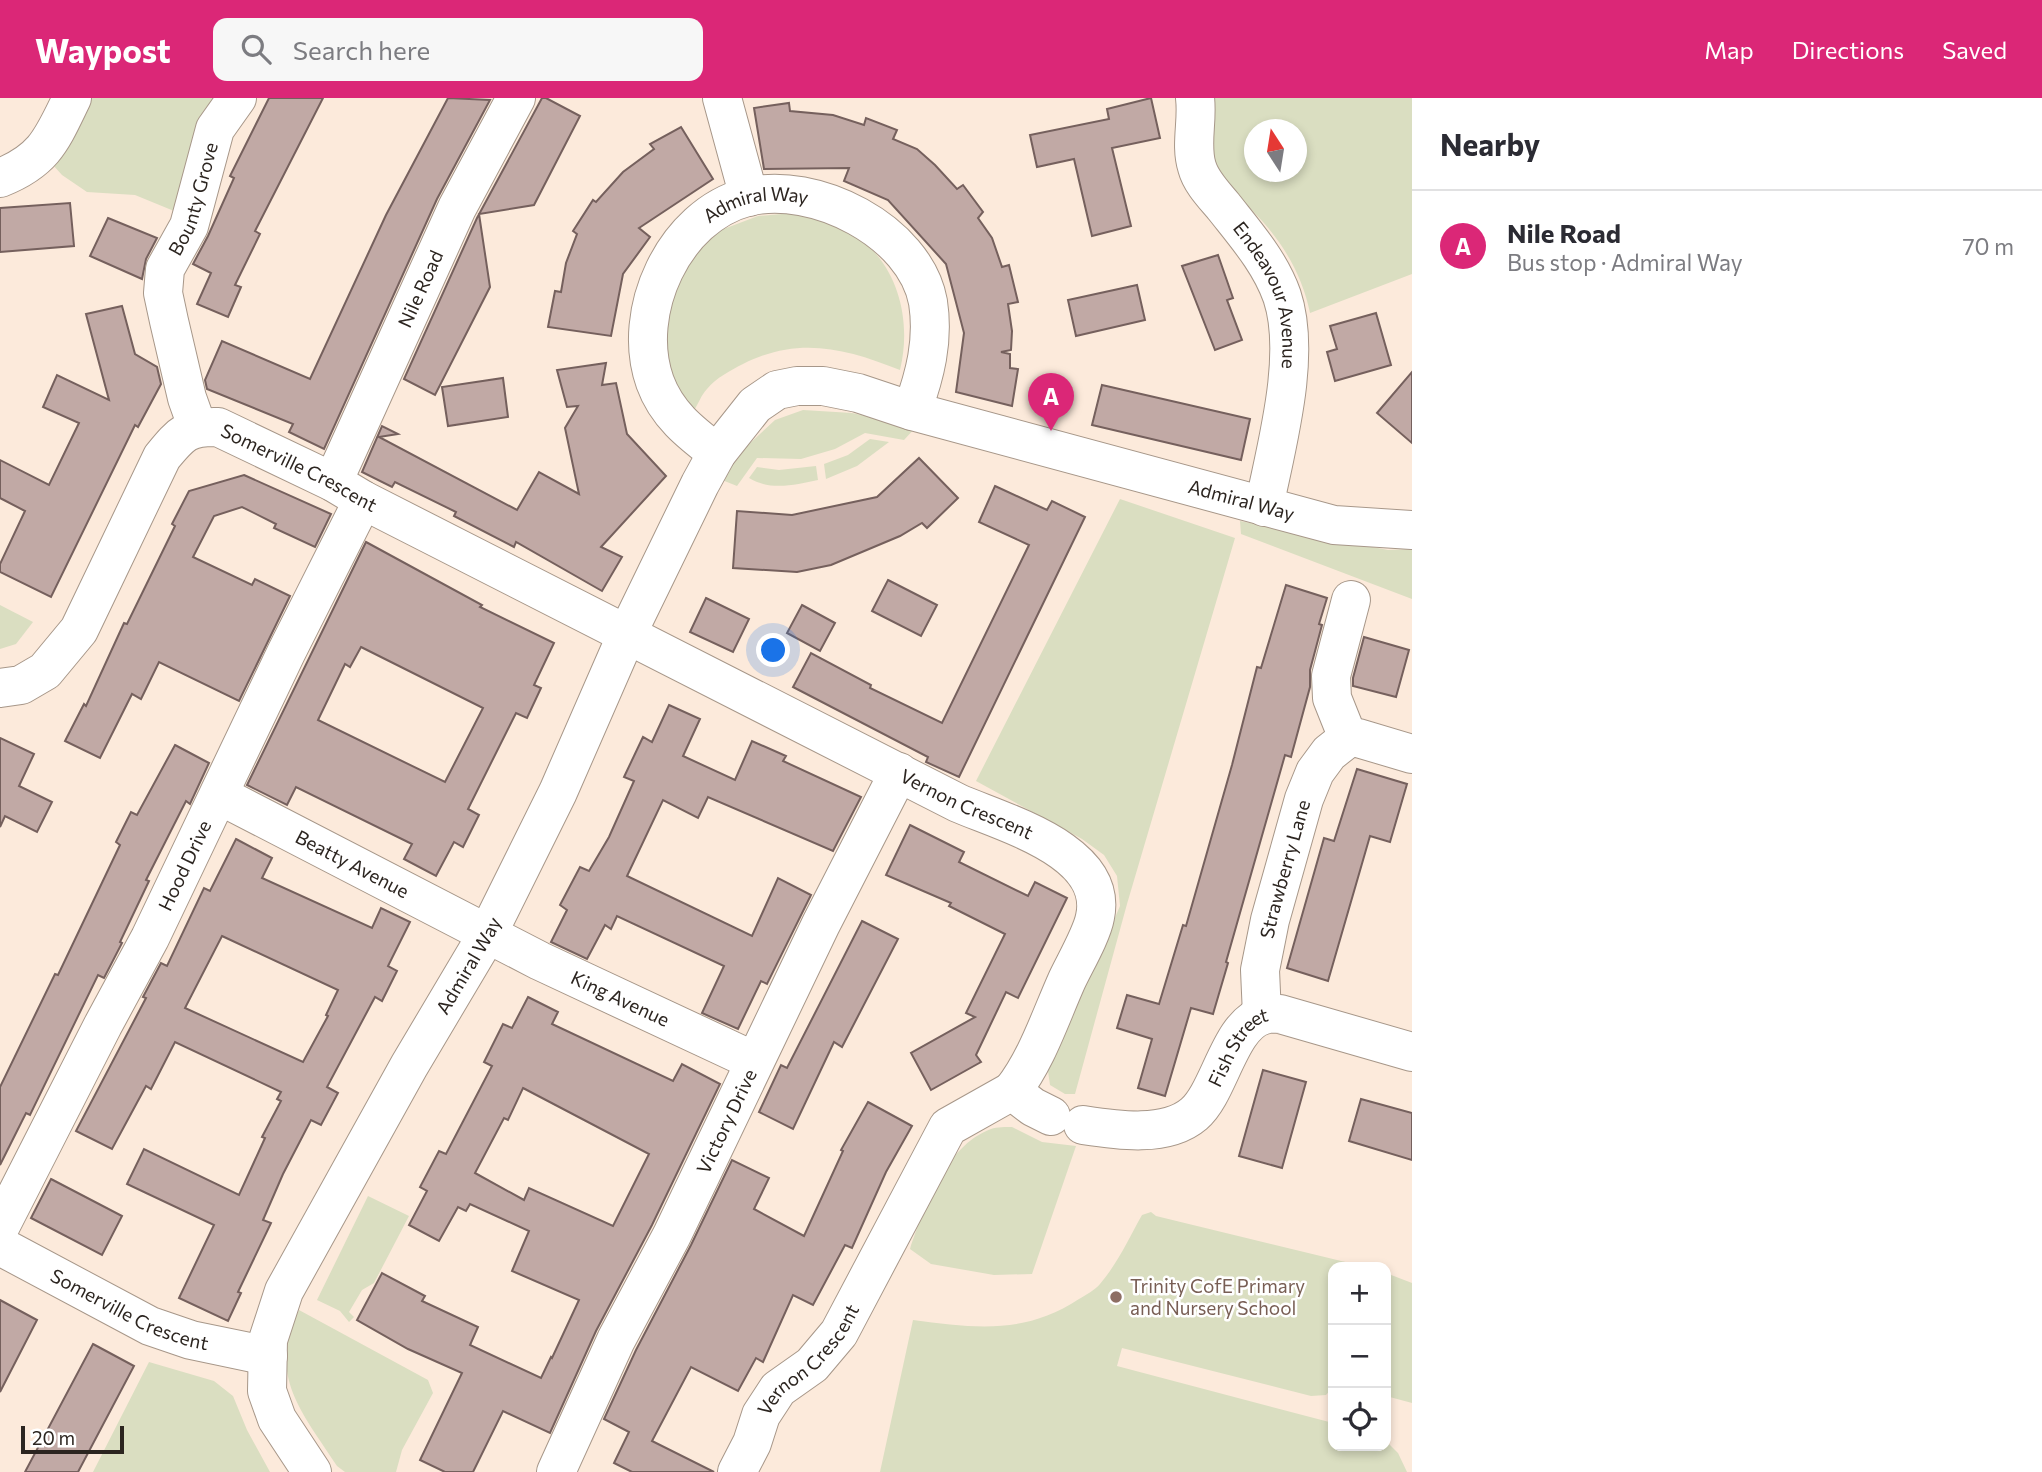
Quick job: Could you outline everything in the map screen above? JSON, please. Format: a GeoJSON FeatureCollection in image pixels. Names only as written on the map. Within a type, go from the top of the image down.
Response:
{"type":"FeatureCollection","features":[{"type":"Feature","properties":{"kind":"street"},"geometry":{"type":"LineString","coordinates":[[0,178],[20,170],[39,156],[51,141],[72,98]]}},
{"type":"Feature","properties":{"kind":"street","name":"Bounty Grove"},"geometry":{"type":"LineString","coordinates":[[197,426],[187,398],[163,293],[165,269],[189,226],[215,129],[237,98]]}},
{"type":"Feature","properties":{"kind":"street","name":"Nile Road"},"geometry":{"type":"LineString","coordinates":[[348,491],[457,208],[516,98]]}},
{"type":"Feature","properties":{"kind":"street"},"geometry":{"type":"LineString","coordinates":[[722,98],[749,197]]}},
{"type":"Feature","properties":{"kind":"street","name":"Endeavour Avenue"},"geometry":{"type":"LineString","coordinates":[[1195,98],[1197,169],[1263,257],[1282,295],[1289,325],[1281,425],[1264,508]]}},
{"type":"Feature","properties":{"kind":"street","name":"Admiral Way"},"geometry":{"type":"LineString","coordinates":[[717,453],[678,422],[665,402],[655,381],[649,327],[653,300],[665,270],[687,236],[710,214],[749,197],[779,195],[832,204],[887,234],[906,257],[919,277],[928,302],[930,349],[924,380],[912,411]]}},
{"type":"Feature","properties":{"kind":"street","name":"Admiral Way"},"geometry":{"type":"LineString","coordinates":[[312,1472],[277,1419],[267,1391],[268,1340],[284,1291],[409,1066],[488,933],[558,792],[627,634],[700,484],[717,453],[755,405],[777,390],[797,386],[824,386],[858,393],[912,411],[1264,508],[1334,525],[1412,530]]}},
{"type":"Feature","properties":{"kind":"street","name":"Somerville Crescent"},"geometry":{"type":"LineString","coordinates":[[0,688],[21,685],[45,671],[79,630],[162,457],[177,438],[197,426],[218,427],[627,634]]}},
{"type":"Feature","properties":{"kind":"street","name":"Hood Drive"},"geometry":{"type":"LineString","coordinates":[[1,1245],[103,1026],[150,939],[286,653],[348,491]]}},
{"type":"Feature","properties":{"kind":"street"},"geometry":{"type":"LineString","coordinates":[[1351,600],[1331,676],[1332,698],[1348,738],[1358,738],[1412,754]]}},
{"type":"Feature","properties":{"kind":"street","name":"Vernon Crescent"},"geometry":{"type":"LineString","coordinates":[[627,634],[958,803],[1056,845],[1076,859],[1096,891],[1095,917],[1028,1070],[1012,1091],[948,1127],[839,1333],[812,1365],[778,1389],[761,1415],[752,1443],[737,1472]]}},
{"type":"Feature","properties":{"kind":"street","name":"Strawberry Lane"},"geometry":{"type":"LineString","coordinates":[[1262,1015],[1259,970],[1304,799],[1315,772],[1329,752],[1348,738]]}},
{"type":"Feature","properties":{"kind":"street","name":"Victory Drive"},"geometry":{"type":"LineString","coordinates":[[556,1472],[616,1340],[672,1235],[821,924],[899,772]]}},
{"type":"Feature","properties":{"kind":"street","name":"Beatty Avenue"},"geometry":{"type":"LineString","coordinates":[[219,795],[488,933]]}},
{"type":"Feature","properties":{"kind":"street","name":"King Avenue"},"geometry":{"type":"LineString","coordinates":[[488,933],[540,961],[754,1061]]}},
{"type":"Feature","properties":{"kind":"street","name":"Fish Street"},"geometry":{"type":"LineString","coordinates":[[1012,1091],[1034,1107],[1067,1120],[1145,1130],[1179,1122],[1193,1115],[1203,1104],[1242,1030],[1262,1015],[1280,1014],[1412,1052]]}},
{"type":"Feature","properties":{"kind":"street","name":"Somerville Crescent"},"geometry":{"type":"LineString","coordinates":[[1,1245],[150,1326],[191,1340],[268,1356]]}},
{"type":"Feature","properties":{"kind":"green space"},"geometry":{"type":"Polygon","coordinates":[[[85,98],[216,98],[174,211],[135,195],[87,192],[62,175],[53,165],[85,98]]]}},
{"type":"Feature","properties":{"kind":"green space"},"geometry":{"type":"Polygon","coordinates":[[[1211,98],[1412,98],[1412,274],[1310,313],[1298,276],[1279,242],[1232,190],[1215,164],[1211,153],[1211,98]]]}},
{"type":"Feature","properties":{"kind":"green space"},"geometry":{"type":"Polygon","coordinates":[[[793,213],[845,229],[877,255],[897,290],[902,309],[904,329],[900,370],[841,351],[821,348],[783,350],[763,355],[719,378],[705,391],[693,412],[671,381],[664,319],[689,257],[721,230],[758,216],[793,213]]]}},
{"type":"Feature","properties":{"kind":"green space"},"geometry":{"type":"Polygon","coordinates":[[[803,410],[852,413],[916,427],[904,440],[865,433],[835,449],[801,459],[757,458],[737,486],[722,480],[747,446],[775,420],[803,410]]]}},
{"type":"Feature","properties":{"kind":"green space"},"geometry":{"type":"Polygon","coordinates":[[[870,439],[889,442],[857,466],[826,479],[824,464],[848,455],[870,439]]]}},
{"type":"Feature","properties":{"kind":"green space"},"geometry":{"type":"Polygon","coordinates":[[[816,466],[818,480],[800,484],[774,486],[749,478],[757,467],[779,470],[816,466]]]}},
{"type":"Feature","properties":{"kind":"green space"},"geometry":{"type":"Polygon","coordinates":[[[1120,499],[1235,538],[1127,904],[1075,1094],[1065,1094],[1050,1085],[1048,1071],[1120,906],[1117,876],[1104,855],[1082,839],[976,781],[1120,499]]]}},
{"type":"Feature","properties":{"kind":"green space"},"geometry":{"type":"Polygon","coordinates":[[[1240,521],[1388,550],[1412,549],[1412,599],[1241,534],[1240,521]]]}},
{"type":"Feature","properties":{"kind":"green space"},"geometry":{"type":"Polygon","coordinates":[[[0,605],[33,622],[16,644],[0,649],[0,605]]]}},
{"type":"Feature","properties":{"kind":"green space"},"geometry":{"type":"Polygon","coordinates":[[[1012,1127],[1042,1142],[1076,1146],[1032,1274],[994,1275],[931,1264],[910,1249],[922,1215],[939,1180],[961,1149],[975,1137],[991,1129],[1012,1127]]]}},
{"type":"Feature","properties":{"kind":"green space"},"geometry":{"type":"Polygon","coordinates":[[[368,1196],[409,1216],[374,1283],[362,1290],[349,1312],[354,1317],[349,1322],[340,1311],[317,1300],[368,1196]]]}},
{"type":"Feature","properties":{"kind":"green space","name":"Trinity CofE Primary and Nursery School"},"geometry":{"type":"Polygon","coordinates":[[[1151,1212],[1156,1216],[1345,1262],[1328,1262],[1328,1393],[1311,1396],[1122,1348],[1117,1366],[1328,1422],[1328,1451],[1391,1451],[1391,1446],[1398,1453],[1407,1472],[880,1472],[913,1320],[999,1326],[1039,1319],[1059,1311],[1098,1286],[1118,1259],[1142,1215],[1151,1212]]]}},
{"type":"Feature","properties":{"kind":"green space"},"geometry":{"type":"Polygon","coordinates":[[[1391,1275],[1412,1283],[1412,1403],[1391,1397],[1391,1275]]]}},
{"type":"Feature","properties":{"kind":"green space"},"geometry":{"type":"Polygon","coordinates":[[[299,1310],[428,1380],[433,1393],[402,1450],[396,1472],[345,1472],[337,1466],[301,1410],[288,1374],[286,1354],[290,1333],[299,1310]]]}},
{"type":"Feature","properties":{"kind":"green space"},"geometry":{"type":"Polygon","coordinates":[[[149,1362],[214,1381],[233,1396],[247,1430],[270,1472],[93,1472],[149,1362]]]}},
{"type":"Feature","properties":{"kind":"building"},"geometry":{"type":"Polygon","coordinates":[[[269,98],[323,98],[255,231],[260,234],[235,285],[241,287],[228,317],[197,304],[211,273],[193,264],[234,178],[230,176],[269,98]]]}},
{"type":"Feature","properties":{"kind":"building"},"geometry":{"type":"Polygon","coordinates":[[[448,98],[490,100],[437,199],[324,449],[289,432],[293,424],[207,389],[205,380],[222,341],[310,379],[386,215],[448,98]]]}},
{"type":"Feature","properties":{"kind":"building"},"geometry":{"type":"Polygon","coordinates":[[[542,98],[580,116],[534,205],[479,214],[542,98]]]}},
{"type":"Feature","properties":{"kind":"building"},"geometry":{"type":"Polygon","coordinates":[[[1151,98],[1160,138],[1112,148],[1131,226],[1092,236],[1074,159],[1037,167],[1030,135],[1109,119],[1107,109],[1151,98]]]}},
{"type":"Feature","properties":{"kind":"building"},"geometry":{"type":"Polygon","coordinates":[[[789,103],[790,111],[833,115],[864,125],[866,118],[897,130],[893,139],[917,149],[957,189],[963,185],[983,212],[978,218],[992,238],[1002,267],[1009,265],[1018,302],[1008,304],[1012,331],[1011,350],[1001,352],[1010,354],[1010,368],[1018,369],[1012,406],[956,392],[964,333],[946,264],[888,200],[844,181],[849,168],[764,169],[754,108],[789,103]]]}},
{"type":"Feature","properties":{"kind":"building"},"geometry":{"type":"Polygon","coordinates":[[[681,127],[713,179],[639,228],[650,237],[623,274],[611,336],[548,327],[555,291],[561,292],[566,263],[577,234],[573,231],[593,200],[596,202],[623,172],[654,149],[650,144],[681,127]]]}},
{"type":"Feature","properties":{"kind":"building"},"geometry":{"type":"Polygon","coordinates":[[[70,203],[74,246],[0,252],[0,208],[70,203]]]}},
{"type":"Feature","properties":{"kind":"building"},"geometry":{"type":"Polygon","coordinates":[[[479,214],[490,287],[435,395],[404,379],[479,214]]]}},
{"type":"Feature","properties":{"kind":"building"},"geometry":{"type":"Polygon","coordinates":[[[108,218],[157,238],[146,259],[142,279],[90,256],[108,218]]]}},
{"type":"Feature","properties":{"kind":"building"},"geometry":{"type":"Polygon","coordinates":[[[1218,255],[1233,298],[1227,300],[1242,340],[1215,350],[1182,266],[1218,255]]]}},
{"type":"Feature","properties":{"kind":"building"},"geometry":{"type":"Polygon","coordinates":[[[1137,285],[1145,320],[1076,336],[1068,300],[1137,285]]]}},
{"type":"Feature","properties":{"kind":"building"},"geometry":{"type":"Polygon","coordinates":[[[122,306],[135,354],[157,367],[161,384],[138,427],[135,425],[51,597],[0,572],[0,564],[25,511],[0,498],[0,460],[49,485],[79,423],[43,407],[57,375],[109,400],[86,314],[122,306]]]}},
{"type":"Feature","properties":{"kind":"building"},"geometry":{"type":"Polygon","coordinates":[[[1376,313],[1391,365],[1335,381],[1327,352],[1337,349],[1330,326],[1376,313]]]}},
{"type":"Feature","properties":{"kind":"building"},"geometry":{"type":"Polygon","coordinates":[[[606,363],[602,385],[616,383],[627,434],[666,476],[601,547],[622,557],[602,591],[516,542],[514,547],[454,516],[456,512],[395,482],[392,487],[362,472],[382,426],[398,434],[379,437],[517,510],[539,472],[579,494],[565,428],[578,406],[567,407],[557,370],[606,363]]]}},
{"type":"Feature","properties":{"kind":"building"},"geometry":{"type":"Polygon","coordinates":[[[1412,372],[1412,443],[1377,413],[1412,372]]]}},
{"type":"Feature","properties":{"kind":"building"},"geometry":{"type":"Polygon","coordinates":[[[503,378],[508,417],[448,426],[442,387],[503,378]]]}},
{"type":"Feature","properties":{"kind":"building"},"geometry":{"type":"Polygon","coordinates":[[[1102,385],[1250,419],[1241,460],[1092,425],[1102,385]]]}},
{"type":"Feature","properties":{"kind":"building"},"geometry":{"type":"Polygon","coordinates":[[[919,458],[958,498],[927,528],[922,523],[900,536],[831,565],[797,572],[733,568],[737,511],[792,515],[877,497],[919,458]]]}},
{"type":"Feature","properties":{"kind":"building"},"geometry":{"type":"Polygon","coordinates":[[[244,475],[331,514],[315,547],[274,528],[276,524],[242,507],[214,516],[193,557],[252,585],[255,579],[290,596],[239,701],[159,662],[141,699],[132,694],[100,758],[65,741],[84,704],[86,706],[124,623],[127,624],[189,491],[244,475]]]}},
{"type":"Feature","properties":{"kind":"building"},"geometry":{"type":"Polygon","coordinates":[[[995,486],[1047,510],[1052,501],[1085,517],[959,777],[926,762],[928,757],[793,687],[811,653],[871,685],[870,688],[942,723],[1029,545],[979,522],[995,486]]]}},
{"type":"Feature","properties":{"kind":"building"},"geometry":{"type":"Polygon","coordinates":[[[366,542],[482,605],[480,607],[554,643],[534,685],[541,688],[527,718],[516,713],[468,809],[479,815],[463,847],[454,842],[436,876],[404,859],[412,844],[296,787],[287,805],[247,785],[366,542]],[[361,647],[350,667],[345,664],[318,720],[445,782],[483,708],[361,647]]]}},
{"type":"Feature","properties":{"kind":"building"},"geometry":{"type":"Polygon","coordinates":[[[888,580],[937,605],[921,636],[872,611],[888,580]]]}},
{"type":"Feature","properties":{"kind":"building"},"geometry":{"type":"Polygon","coordinates":[[[1286,585],[1327,598],[1310,670],[1310,687],[1291,757],[1285,755],[1213,1014],[1191,1008],[1165,1096],[1138,1088],[1152,1039],[1117,1028],[1127,995],[1159,1004],[1183,925],[1186,926],[1257,667],[1261,668],[1286,585]]]}},
{"type":"Feature","properties":{"kind":"building"},"geometry":{"type":"Polygon","coordinates":[[[706,598],[749,619],[733,652],[690,632],[706,598]]]}},
{"type":"Feature","properties":{"kind":"building"},"geometry":{"type":"Polygon","coordinates":[[[802,605],[835,623],[820,651],[787,633],[802,605]]]}},
{"type":"Feature","properties":{"kind":"building"},"geometry":{"type":"Polygon","coordinates":[[[1364,637],[1409,650],[1396,697],[1353,686],[1364,637]]]}},
{"type":"Feature","properties":{"kind":"building"},"geometry":{"type":"Polygon","coordinates":[[[669,705],[700,719],[683,756],[735,780],[752,741],[786,756],[783,761],[861,797],[833,851],[708,797],[698,818],[663,800],[627,876],[752,936],[778,878],[811,895],[767,984],[761,981],[738,1029],[702,1013],[724,966],[617,916],[611,929],[605,925],[587,959],[551,942],[567,910],[560,905],[580,867],[589,871],[609,837],[634,781],[624,777],[643,737],[652,742],[669,705]]]}},
{"type":"Feature","properties":{"kind":"building"},"geometry":{"type":"Polygon","coordinates":[[[0,738],[34,754],[19,786],[52,802],[37,832],[5,816],[0,827],[0,738]]]}},
{"type":"Feature","properties":{"kind":"building"},"geometry":{"type":"Polygon","coordinates":[[[175,745],[209,763],[190,804],[186,801],[146,880],[149,881],[104,978],[98,975],[30,1115],[26,1113],[0,1165],[0,1087],[55,974],[58,975],[120,845],[116,842],[131,812],[137,815],[175,745]]]}},
{"type":"Feature","properties":{"kind":"building"},"geometry":{"type":"Polygon","coordinates":[[[1357,769],[1407,784],[1390,842],[1370,836],[1328,981],[1287,968],[1324,838],[1334,841],[1357,769]]]}},
{"type":"Feature","properties":{"kind":"building"},"geometry":{"type":"Polygon","coordinates":[[[910,825],[964,852],[959,862],[1028,896],[1035,882],[1067,898],[1018,998],[1006,992],[976,1055],[981,1062],[931,1090],[911,1053],[975,1017],[966,1013],[1005,934],[949,906],[951,903],[886,875],[910,825]]]}},
{"type":"Feature","properties":{"kind":"building"},"geometry":{"type":"Polygon","coordinates":[[[236,839],[272,858],[262,878],[372,928],[381,908],[410,922],[388,966],[397,971],[382,1001],[375,997],[327,1087],[338,1093],[321,1125],[311,1120],[283,1174],[263,1220],[271,1223],[238,1292],[241,1293],[228,1321],[179,1298],[214,1225],[127,1184],[144,1149],[239,1195],[265,1138],[262,1137],[281,1101],[277,1099],[281,1092],[175,1042],[151,1089],[146,1086],[112,1149],[76,1131],[146,998],[143,997],[161,963],[167,966],[204,888],[210,891],[236,839]],[[222,936],[185,1008],[303,1062],[328,1016],[326,1015],[338,990],[222,936]]]}},
{"type":"Feature","properties":{"kind":"building"},"geometry":{"type":"Polygon","coordinates":[[[862,921],[898,939],[842,1047],[834,1042],[793,1129],[759,1112],[781,1065],[787,1068],[862,921]]]}},
{"type":"Feature","properties":{"kind":"building"},"geometry":{"type":"Polygon","coordinates":[[[528,997],[558,1012],[552,1024],[673,1081],[682,1064],[720,1084],[652,1225],[596,1331],[550,1433],[503,1411],[473,1472],[445,1472],[420,1460],[462,1373],[408,1349],[357,1320],[382,1273],[425,1296],[422,1301],[478,1327],[470,1345],[541,1378],[552,1358],[579,1300],[512,1271],[529,1231],[470,1204],[466,1211],[458,1207],[439,1241],[409,1225],[427,1191],[420,1187],[439,1151],[446,1154],[492,1066],[484,1062],[503,1024],[512,1028],[528,997]],[[523,1088],[508,1120],[504,1118],[475,1173],[524,1200],[529,1188],[613,1226],[649,1154],[523,1088]]]}},
{"type":"Feature","properties":{"kind":"building"},"geometry":{"type":"Polygon","coordinates":[[[1263,1070],[1306,1082],[1282,1168],[1239,1156],[1263,1070]]]}},
{"type":"Feature","properties":{"kind":"building"},"geometry":{"type":"Polygon","coordinates":[[[1361,1099],[1412,1113],[1412,1160],[1349,1141],[1361,1099]]]}},
{"type":"Feature","properties":{"kind":"building"},"geometry":{"type":"Polygon","coordinates":[[[868,1102],[912,1126],[886,1172],[852,1248],[845,1245],[813,1305],[793,1295],[763,1362],[756,1358],[738,1391],[691,1367],[652,1441],[714,1472],[632,1472],[614,1463],[629,1432],[604,1419],[732,1160],[769,1178],[754,1209],[804,1236],[843,1151],[841,1150],[868,1102]]]}},
{"type":"Feature","properties":{"kind":"building"},"geometry":{"type":"Polygon","coordinates":[[[51,1179],[122,1216],[102,1255],[31,1218],[51,1179]]]}},
{"type":"Feature","properties":{"kind":"building"},"geometry":{"type":"Polygon","coordinates":[[[0,1300],[37,1320],[0,1392],[0,1300]]]}},
{"type":"Feature","properties":{"kind":"building"},"geometry":{"type":"Polygon","coordinates":[[[93,1344],[134,1366],[78,1472],[25,1472],[93,1344]]]}},
{"type":"Feature","properties":{"kind":"place","name":"Nile Road"},"geometry":{"type":"Point","coordinates":[1051,431]}},
{"type":"Feature","properties":{"kind":"place","name":"Trinity CofE Primary and Nursery School"},"geometry":{"type":"Point","coordinates":[1116,1297]}}]}
